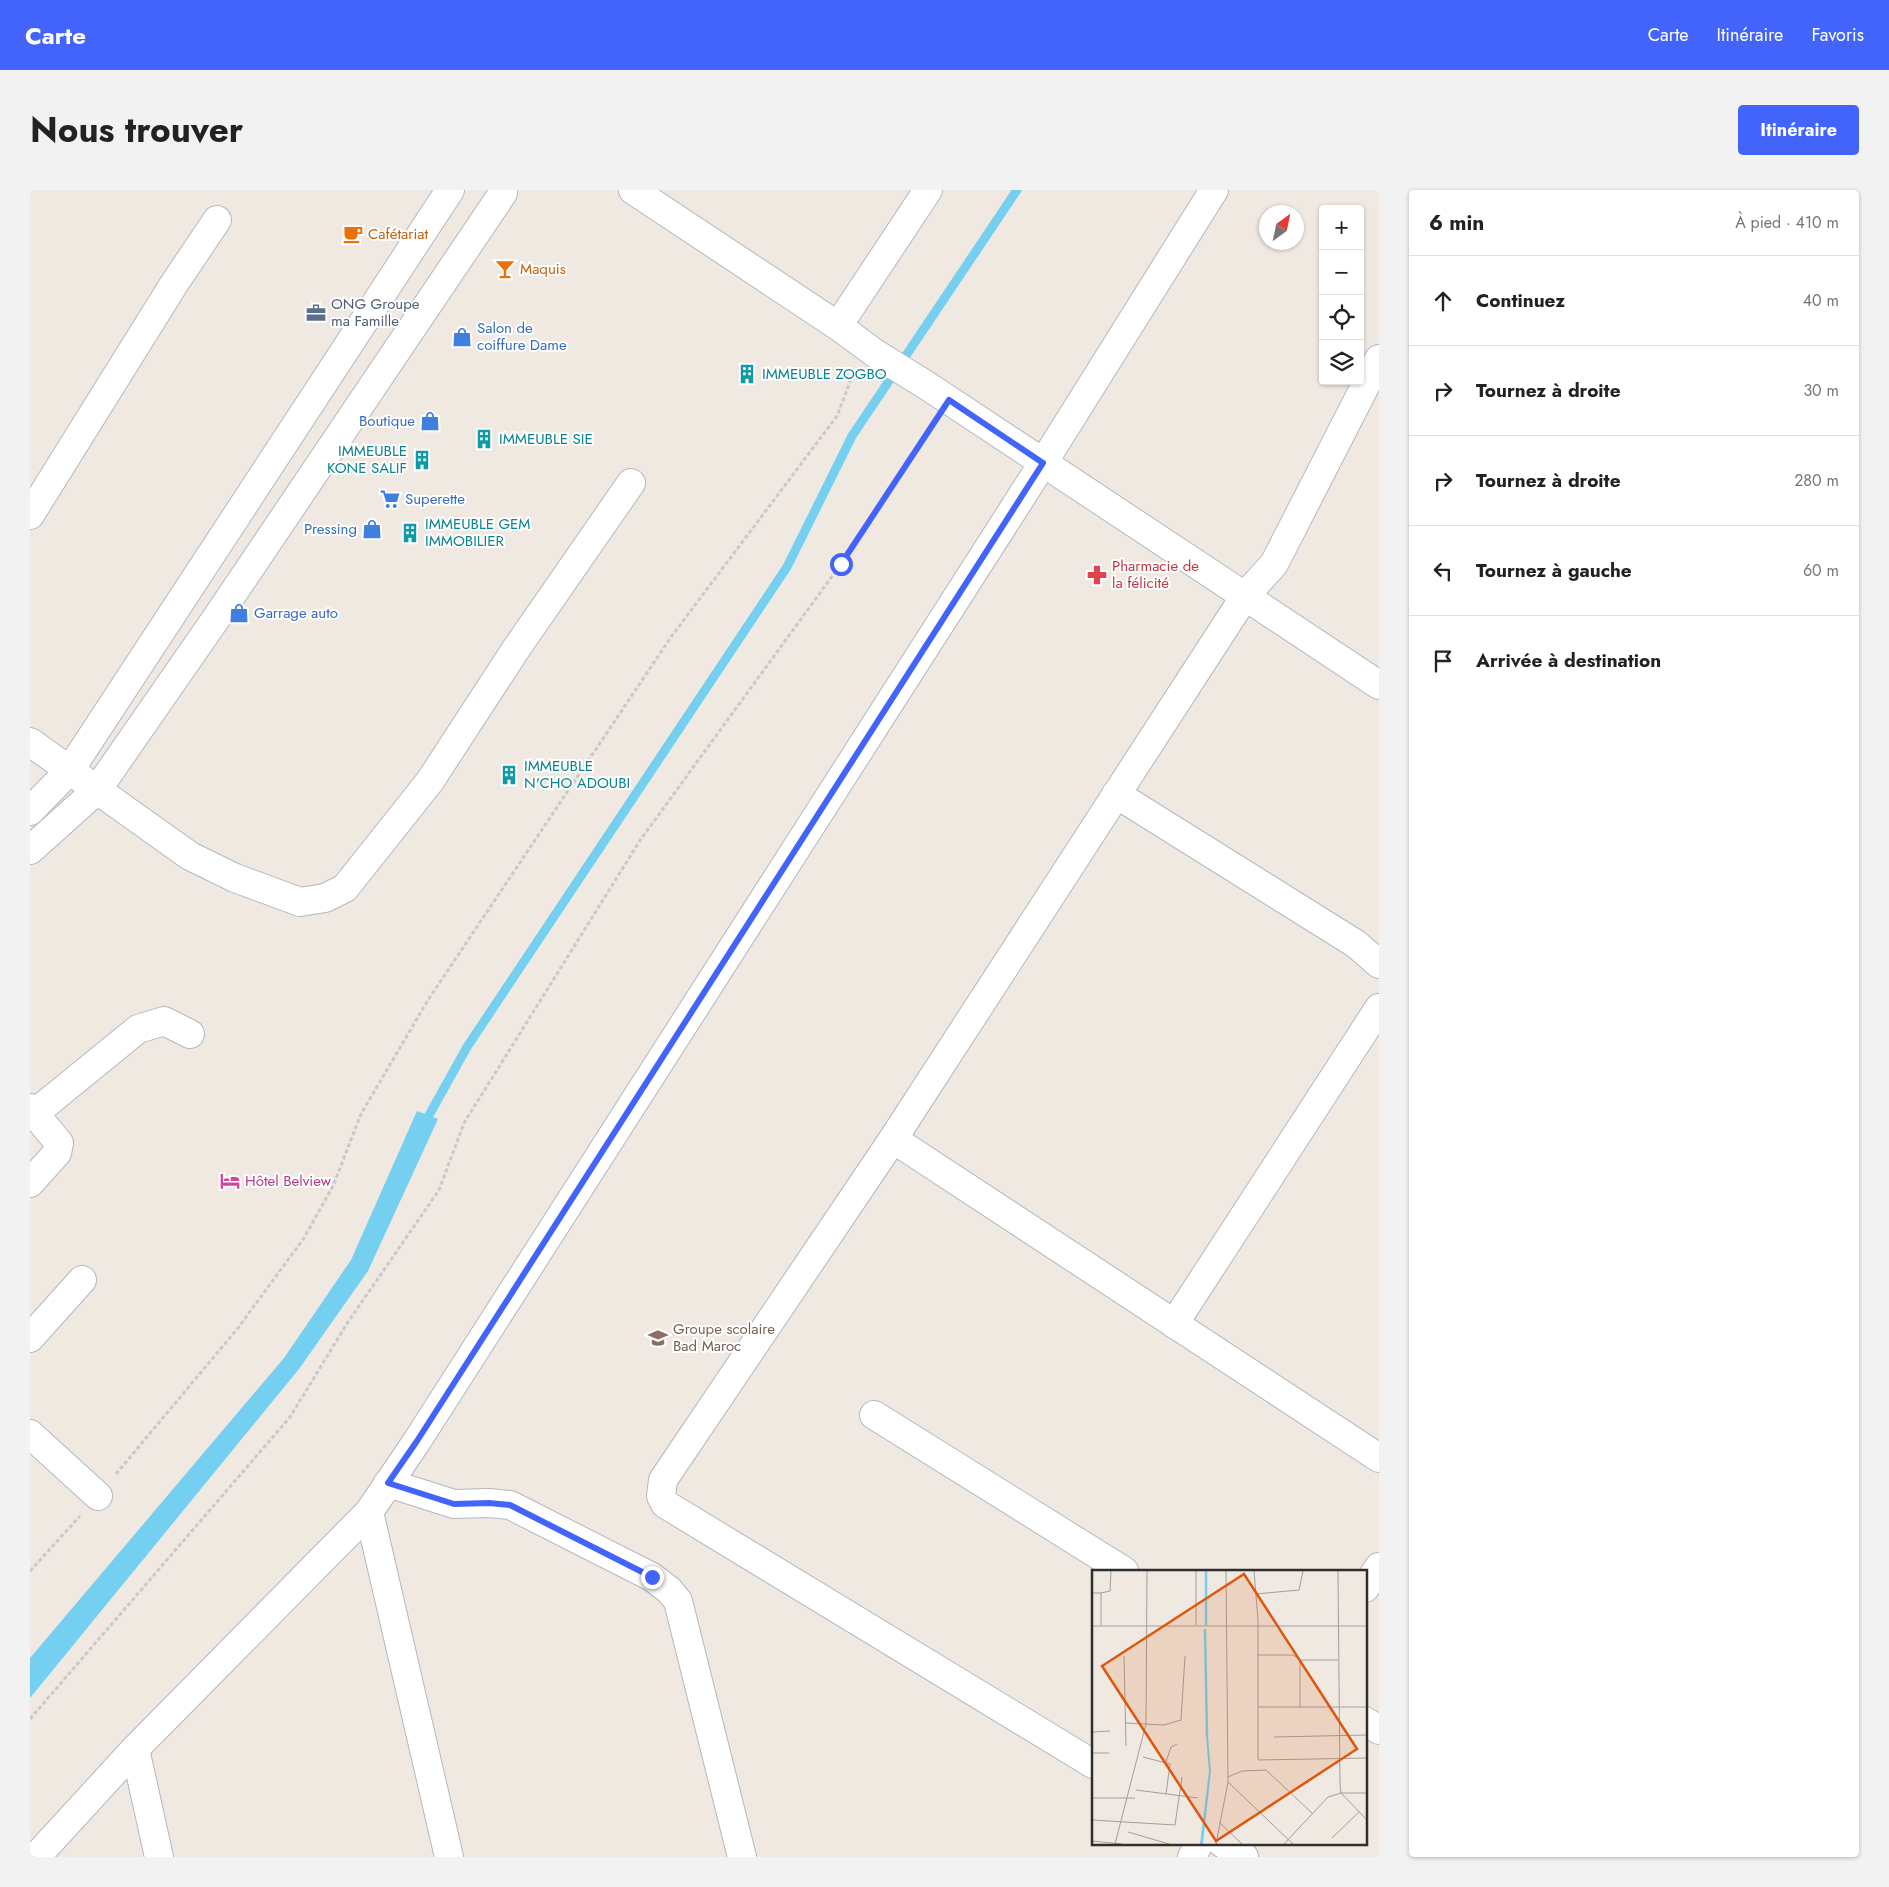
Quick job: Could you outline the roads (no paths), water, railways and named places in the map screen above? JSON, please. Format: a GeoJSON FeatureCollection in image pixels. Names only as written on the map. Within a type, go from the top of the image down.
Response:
{"type":"FeatureCollection","features":[{"type":"Feature","properties":{"kind":"street"},"geometry":{"type":"LineString","coordinates":[[30,811],[70,770],[450,190]]}},
{"type":"Feature","properties":{"kind":"street"},"geometry":{"type":"LineString","coordinates":[[633,190],[838,326],[870,350],[949,400],[1379,685]]}},
{"type":"Feature","properties":{"kind":"street"},"geometry":{"type":"LineString","coordinates":[[838,326],[928,190]]}},
{"type":"Feature","properties":{"kind":"street"},"geometry":{"type":"LineString","coordinates":[[36,1857],[134,1749],[369,1512],[428,1425],[1043,463],[1214,190]]}},
{"type":"Feature","properties":{"kind":"street"},"geometry":{"type":"LineString","coordinates":[[30,850],[97,790],[215,620],[503,193]]}},
{"type":"Feature","properties":{"kind":"street"},"geometry":{"type":"LineString","coordinates":[[30,515],[174,284],[217,220]]}},
{"type":"Feature","properties":{"kind":"street"},"geometry":{"type":"LineString","coordinates":[[1092,1763],[665,1504],[661,1496],[664,1480],[893,1139],[1244,596],[1274,564],[1376,371]]}},
{"type":"Feature","properties":{"kind":"street"},"geometry":{"type":"LineString","coordinates":[[30,742],[190,856],[234,878],[300,902],[325,898],[346,888],[430,781],[516,649],[631,483]]}},
{"type":"Feature","properties":{"kind":"street"},"geometry":{"type":"LineString","coordinates":[[1116,794],[1356,944],[1379,964]]}},
{"type":"Feature","properties":{"kind":"street"},"geometry":{"type":"LineString","coordinates":[[1174,1324],[1379,1008]]}},
{"type":"Feature","properties":{"kind":"street"},"geometry":{"type":"LineString","coordinates":[[30,1183],[57,1153],[59,1144],[32,1111],[138,1029],[164,1021],[190,1034]]}},
{"type":"Feature","properties":{"kind":"street"},"geometry":{"type":"LineString","coordinates":[[893,1139],[1379,1458]]}},
{"type":"Feature","properties":{"kind":"street"},"geometry":{"type":"LineString","coordinates":[[30,1338],[82,1280]]}},
{"type":"Feature","properties":{"kind":"street"},"geometry":{"type":"LineString","coordinates":[[874,1415],[1122,1570]]}},
{"type":"Feature","properties":{"kind":"street"},"geometry":{"type":"LineString","coordinates":[[30,1434],[98,1496]]}},
{"type":"Feature","properties":{"kind":"street"},"geometry":{"type":"LineString","coordinates":[[388,1483],[454,1504],[489,1503],[510,1505],[652,1577],[669,1590],[678,1601],[742,1857]]}},
{"type":"Feature","properties":{"kind":"street"},"geometry":{"type":"LineString","coordinates":[[369,1512],[449,1857]]}},
{"type":"Feature","properties":{"kind":"street"},"geometry":{"type":"LineString","coordinates":[[1366,1586],[1379,1567]]}},
{"type":"Feature","properties":{"kind":"street"},"geometry":{"type":"LineString","coordinates":[[1366,1723],[1379,1730]]}},
{"type":"Feature","properties":{"kind":"street"},"geometry":{"type":"LineString","coordinates":[[134,1749],[159,1857]]}},
{"type":"Feature","properties":{"kind":"street"},"geometry":{"type":"LineString","coordinates":[[1192,1857],[1198,1844]]}},
{"type":"Feature","properties":{"kind":"street"},"geometry":{"type":"LineString","coordinates":[[1224,1844],[1244,1857]]}},
{"type":"Feature","properties":{"kind":"water"},"geometry":{"type":"Polygon","coordinates":[[[417,1111],[438,1119],[368,1271],[299,1369],[30,1698],[30,1658],[284,1358],[351,1260],[417,1111]]]}},
{"type":"Feature","properties":{"kind":"waterway"},"geometry":{"type":"LineString","coordinates":[[423,1126],[467,1047],[787,567],[852,436],[1017,190]]}},
{"type":"Feature","properties":{"kind":"place","name":"Cafétariat"},"geometry":{"type":"Point","coordinates":[353,234]}},
{"type":"Feature","properties":{"kind":"place","name":"Maquis"},"geometry":{"type":"Point","coordinates":[505,269]}},
{"type":"Feature","properties":{"kind":"place","name":"ONG Groupe ma Famille"},"geometry":{"type":"Point","coordinates":[316,313]}},
{"type":"Feature","properties":{"kind":"place","name":"Salon de coiffure Dame"},"geometry":{"type":"Point","coordinates":[462,337]}},
{"type":"Feature","properties":{"kind":"place","name":"IMMEUBLE ZOGBO"},"geometry":{"type":"Point","coordinates":[747,374]}},
{"type":"Feature","properties":{"kind":"place","name":"Boutique"},"geometry":{"type":"Point","coordinates":[430,421]}},
{"type":"Feature","properties":{"kind":"place","name":"IMMEUBLE SIE"},"geometry":{"type":"Point","coordinates":[484,439]}},
{"type":"Feature","properties":{"kind":"place","name":"IMMEUBLE KONE SALIF"},"geometry":{"type":"Point","coordinates":[422,460]}},
{"type":"Feature","properties":{"kind":"place","name":"Superette"},"geometry":{"type":"Point","coordinates":[390,499]}},
{"type":"Feature","properties":{"kind":"place","name":"Pressing"},"geometry":{"type":"Point","coordinates":[372,529]}},
{"type":"Feature","properties":{"kind":"place","name":"IMMEUBLE GEM IMMOBILIER"},"geometry":{"type":"Point","coordinates":[410,533]}},
{"type":"Feature","properties":{"kind":"place","name":"Pharmacie de la félicité"},"geometry":{"type":"Point","coordinates":[1097,575]}},
{"type":"Feature","properties":{"kind":"place","name":"Garrage auto"},"geometry":{"type":"Point","coordinates":[239,613]}},
{"type":"Feature","properties":{"kind":"place","name":"IMMEUBLE N'CHO ADOUBI"},"geometry":{"type":"Point","coordinates":[509,775]}},
{"type":"Feature","properties":{"kind":"place","name":"Hôtel Belview"},"geometry":{"type":"Point","coordinates":[230,1181]}},
{"type":"Feature","properties":{"kind":"place","name":"Groupe scolaire Bad Maroc"},"geometry":{"type":"Point","coordinates":[658,1338]}}]}
